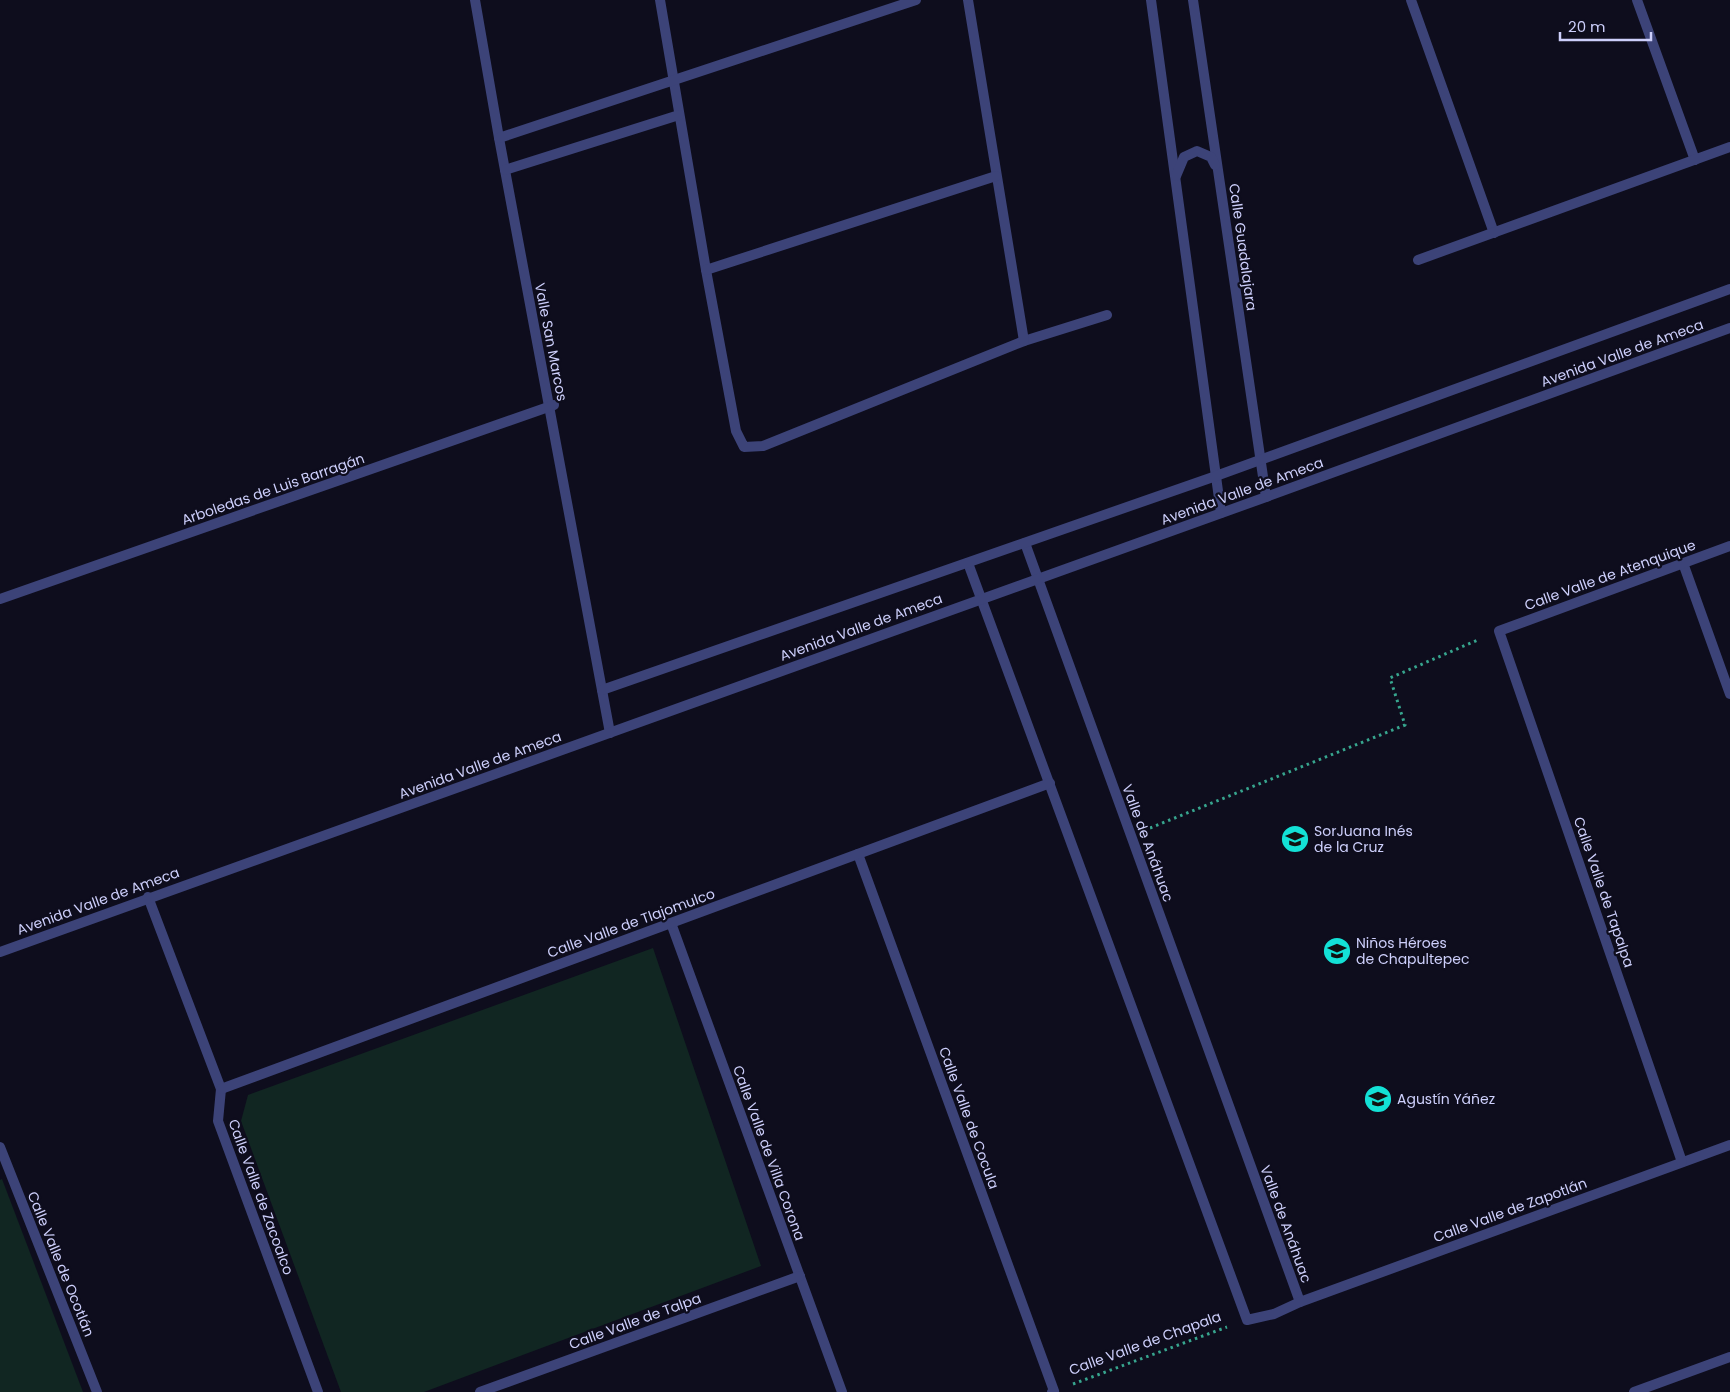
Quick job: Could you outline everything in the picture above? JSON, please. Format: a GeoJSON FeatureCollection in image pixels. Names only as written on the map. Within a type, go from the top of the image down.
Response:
{"type":"FeatureCollection","features":[{"type":"Feature","properties":{"kind":"street","name":"Valle San Marcos"},"geometry":{"type":"LineString","coordinates":[[475,0],[505,170],[552,406],[610,733]]}},
{"type":"Feature","properties":{"kind":"street"},"geometry":{"type":"LineString","coordinates":[[660,0],[706,270],[736,430],[744,447],[763,446],[1024,341],[1107,315]]}},
{"type":"Feature","properties":{"kind":"street"},"geometry":{"type":"LineString","coordinates":[[499,138],[916,0]]}},
{"type":"Feature","properties":{"kind":"street"},"geometry":{"type":"LineString","coordinates":[[968,0],[1024,341]]}},
{"type":"Feature","properties":{"kind":"street"},"geometry":{"type":"LineString","coordinates":[[1151,0],[1221,513]]}},
{"type":"Feature","properties":{"kind":"street","name":"Calle Guadalajara"},"geometry":{"type":"LineString","coordinates":[[1193,0],[1266,497]]}},
{"type":"Feature","properties":{"kind":"street"},"geometry":{"type":"LineString","coordinates":[[1411,0],[1494,233]]}},
{"type":"Feature","properties":{"kind":"street"},"geometry":{"type":"LineString","coordinates":[[1637,0],[1695,160]]}},
{"type":"Feature","properties":{"kind":"street"},"geometry":{"type":"LineString","coordinates":[[505,170],[679,114]]}},
{"type":"Feature","properties":{"kind":"street"},"geometry":{"type":"LineString","coordinates":[[1418,260],[1730,147]]}},
{"type":"Feature","properties":{"kind":"street"},"geometry":{"type":"LineString","coordinates":[[1175,178],[1184,157],[1197,151],[1211,157],[1218,171]]}},
{"type":"Feature","properties":{"kind":"street"},"geometry":{"type":"LineString","coordinates":[[706,270],[996,176]]}},
{"type":"Feature","properties":{"kind":"street"},"geometry":{"type":"LineString","coordinates":[[602,690],[1216,476],[1730,289]]}},
{"type":"Feature","properties":{"kind":"street","name":"Avenida Valle de Ameca"},"geometry":{"type":"LineString","coordinates":[[0,952],[148,897],[1266,497],[1730,328]]}},
{"type":"Feature","properties":{"kind":"street","name":"Arboledas de Luis Barragán"},"geometry":{"type":"LineString","coordinates":[[0,599],[552,406]]}},
{"type":"Feature","properties":{"kind":"street","name":"Valle de Anáhuac"},"geometry":{"type":"LineString","coordinates":[[1025,543],[1300,1302],[1274,1314],[1247,1320]]}},
{"type":"Feature","properties":{"kind":"street","name":"Calle Valle de Atenquique"},"geometry":{"type":"LineString","coordinates":[[1499,631],[1730,546]]}},
{"type":"Feature","properties":{"kind":"street"},"geometry":{"type":"LineString","coordinates":[[968,563],[1247,1320]]}},
{"type":"Feature","properties":{"kind":"street"},"geometry":{"type":"LineString","coordinates":[[1683,563],[1730,694]]}},
{"type":"Feature","properties":{"kind":"street","name":"Calle Valle de Tapalpa"},"geometry":{"type":"LineString","coordinates":[[1499,631],[1682,1162]]}},
{"type":"Feature","properties":{"kind":"street","name":"Calle Valle de Tlajomulco"},"geometry":{"type":"LineString","coordinates":[[221,1089],[1050,783]]}},
{"type":"Feature","properties":{"kind":"street","name":"Calle Valle de Cocula"},"geometry":{"type":"LineString","coordinates":[[858,854],[1053,1392]]}},
{"type":"Feature","properties":{"kind":"street","name":"Calle Valle de Zacoalco"},"geometry":{"type":"LineString","coordinates":[[148,897],[221,1089],[218,1121],[318,1392]]}},
{"type":"Feature","properties":{"kind":"street","name":"Calle Valle de Villa Corona"},"geometry":{"type":"LineString","coordinates":[[671,923],[842,1392]]}},
{"type":"Feature","properties":{"kind":"street","name":"Calle Valle de Zapotlán"},"geometry":{"type":"LineString","coordinates":[[1300,1302],[1730,1145]]}},
{"type":"Feature","properties":{"kind":"street","name":"Calle Valle de Ocotlán"},"geometry":{"type":"LineString","coordinates":[[0,1147],[2,1158],[96,1392]]}},
{"type":"Feature","properties":{"kind":"street","name":"Calle Valle de Talpa"},"geometry":{"type":"LineString","coordinates":[[480,1392],[800,1276]]}},
{"type":"Feature","properties":{"kind":"street"},"geometry":{"type":"LineString","coordinates":[[1634,1392],[1730,1357]]}},
{"type":"Feature","properties":{"kind":"path"},"geometry":{"type":"LineString","coordinates":[[1131,836],[1405,724],[1390,678],[1499,631]]}},
{"type":"Feature","properties":{"kind":"path","name":"Calle Valle de Chapala"},"geometry":{"type":"LineString","coordinates":[[1053,1392],[1247,1320]]}},
{"type":"Feature","properties":{"kind":"green space"},"geometry":{"type":"Polygon","coordinates":[[[653,948],[761,1266],[424,1392],[341,1392],[241,1121],[248,1095],[653,948]]]}},
{"type":"Feature","properties":{"kind":"green space"},"geometry":{"type":"Polygon","coordinates":[[[2,1179],[83,1392],[0,1392],[0,1180],[2,1179]]]}},
{"type":"Feature","properties":{"kind":"place","name":"SorJuana Inés de la Cruz"},"geometry":{"type":"Point","coordinates":[1295,839]}},
{"type":"Feature","properties":{"kind":"place","name":"Niños Héroes de Chapultepec"},"geometry":{"type":"Point","coordinates":[1337,951]}},
{"type":"Feature","properties":{"kind":"place","name":"Agustín Yáñez"},"geometry":{"type":"Point","coordinates":[1378,1099]}}]}
